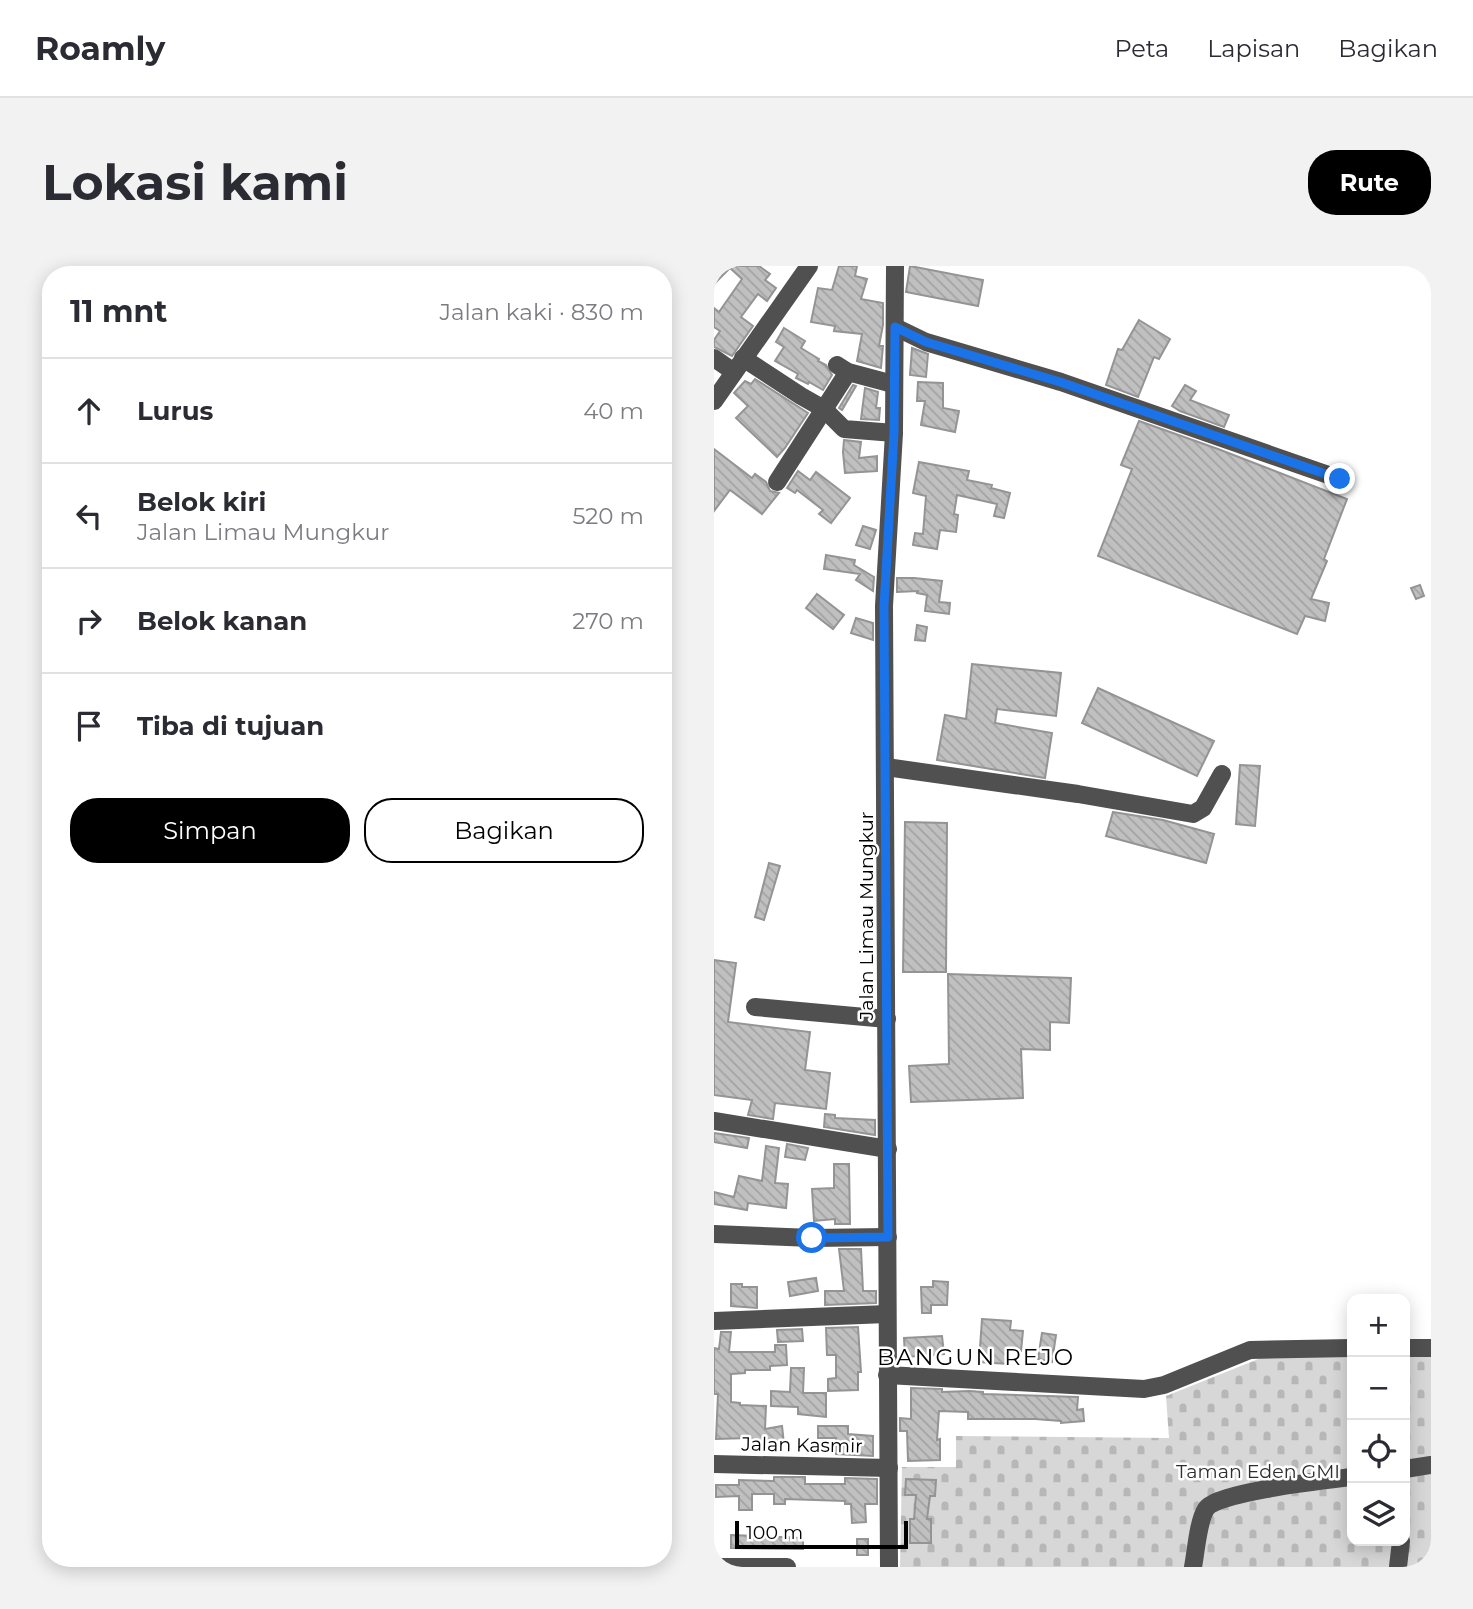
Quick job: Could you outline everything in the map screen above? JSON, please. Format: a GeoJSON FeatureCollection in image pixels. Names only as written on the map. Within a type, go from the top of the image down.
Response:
{"type":"FeatureCollection","features":[{"type":"Feature","properties":{"kind":"street"},"geometry":{"type":"LineString","coordinates":[[714,401],[809,266]]}},
{"type":"Feature","properties":{"kind":"street","name":"Jalan Limau Mungkur"},"geometry":{"type":"LineString","coordinates":[[889,1567],[884,606],[894,433],[895,266]]}},
{"type":"Feature","properties":{"kind":"street"},"geometry":{"type":"LineString","coordinates":[[895,327],[926,342],[1060,382],[1340,479]]}},
{"type":"Feature","properties":{"kind":"street"},"geometry":{"type":"LineString","coordinates":[[714,358],[738,365],[801,396],[824,409],[845,429],[894,433]]}},
{"type":"Feature","properties":{"kind":"street"},"geometry":{"type":"LineString","coordinates":[[778,482],[824,409],[843,368],[893,384]]}},
{"type":"Feature","properties":{"kind":"street"},"geometry":{"type":"LineString","coordinates":[[886,767],[1078,794],[1193,814],[1203,808],[1222,774]]}},
{"type":"Feature","properties":{"kind":"street"},"geometry":{"type":"LineString","coordinates":[[755,1007],[887,1019]]}},
{"type":"Feature","properties":{"kind":"street"},"geometry":{"type":"LineString","coordinates":[[714,1121],[888,1150]]}},
{"type":"Feature","properties":{"kind":"street"},"geometry":{"type":"LineString","coordinates":[[714,1234],[812,1238],[888,1237]]}},
{"type":"Feature","properties":{"kind":"street"},"geometry":{"type":"LineString","coordinates":[[714,1321],[887,1314]]}},
{"type":"Feature","properties":{"kind":"street"},"geometry":{"type":"LineString","coordinates":[[887,1375],[1144,1388],[1164,1385],[1250,1350],[1347,1348]]}},
{"type":"Feature","properties":{"kind":"street"},"geometry":{"type":"LineString","coordinates":[[1410,1348],[1431,1348]]}},
{"type":"Feature","properties":{"kind":"street","name":"Jalan Kasmir"},"geometry":{"type":"LineString","coordinates":[[714,1464],[889,1468]]}},
{"type":"Feature","properties":{"kind":"street"},"geometry":{"type":"LineString","coordinates":[[1410,1468],[1431,1465]]}},
{"type":"Feature","properties":{"kind":"street"},"geometry":{"type":"LineString","coordinates":[[1193,1567],[1204,1513],[1212,1503],[1236,1494],[1347,1477]]}},
{"type":"Feature","properties":{"kind":"street"},"geometry":{"type":"LineString","coordinates":[[1398,1567],[1400,1546]]}},
{"type":"Feature","properties":{"kind":"street"},"geometry":{"type":"LineString","coordinates":[[717,1567],[776,1567]]}},
{"type":"Feature","properties":{"kind":"green space","name":"Taman Eden GMI"},"geometry":{"type":"Polygon","coordinates":[[[1273,1353],[1347,1355],[1347,1546],[1410,1546],[1410,1356],[1431,1356],[1431,1567],[900,1567],[902,1467],[956,1467],[956,1436],[1169,1438],[1166,1396],[1273,1353]]]}},
{"type":"Feature","properties":{"kind":"building"},"geometry":{"type":"Polygon","coordinates":[[[714,266],[759,266],[770,274],[765,280],[776,288],[767,301],[758,294],[741,317],[753,326],[732,356],[714,347],[714,340],[720,331],[714,327],[714,308],[719,312],[742,279],[730,268],[714,284],[714,266]]]}},
{"type":"Feature","properties":{"kind":"building"},"geometry":{"type":"Polygon","coordinates":[[[839,266],[857,266],[855,276],[867,279],[861,299],[883,303],[879,346],[883,346],[881,368],[857,361],[862,334],[834,331],[835,326],[811,322],[818,288],[832,290],[839,266]]]}},
{"type":"Feature","properties":{"kind":"building"},"geometry":{"type":"Polygon","coordinates":[[[910,266],[983,280],[978,306],[906,292],[910,266]]]}},
{"type":"Feature","properties":{"kind":"building"},"geometry":{"type":"Polygon","coordinates":[[[1139,320],[1170,339],[1159,359],[1154,357],[1138,397],[1106,385],[1118,349],[1122,350],[1139,320]]]}},
{"type":"Feature","properties":{"kind":"building"},"geometry":{"type":"Polygon","coordinates":[[[784,328],[805,341],[801,348],[826,365],[832,375],[823,390],[796,378],[798,374],[775,361],[784,347],[776,342],[784,328]]]}},
{"type":"Feature","properties":{"kind":"building"},"geometry":{"type":"Polygon","coordinates":[[[912,348],[928,354],[926,377],[910,375],[912,348]]]}},
{"type":"Feature","properties":{"kind":"building"},"geometry":{"type":"Polygon","coordinates":[[[755,379],[808,413],[777,457],[736,418],[748,406],[734,393],[745,381],[751,384],[755,379]]]}},
{"type":"Feature","properties":{"kind":"building"},"geometry":{"type":"Polygon","coordinates":[[[918,382],[943,383],[943,408],[959,411],[955,432],[921,425],[925,401],[917,401],[918,382]]]}},
{"type":"Feature","properties":{"kind":"building"},"geometry":{"type":"Polygon","coordinates":[[[853,385],[856,386],[842,410],[839,408],[853,385]]]}},
{"type":"Feature","properties":{"kind":"building"},"geometry":{"type":"Polygon","coordinates":[[[1185,385],[1196,391],[1190,400],[1229,415],[1224,427],[1172,406],[1185,385]]]}},
{"type":"Feature","properties":{"kind":"building"},"geometry":{"type":"Polygon","coordinates":[[[865,388],[878,392],[876,408],[880,408],[879,420],[861,419],[865,388]]]}},
{"type":"Feature","properties":{"kind":"building"},"geometry":{"type":"Polygon","coordinates":[[[1139,421],[1347,499],[1324,559],[1327,561],[1311,599],[1329,603],[1325,621],[1305,616],[1297,634],[1098,556],[1132,469],[1121,465],[1139,421]]]}},
{"type":"Feature","properties":{"kind":"building"},"geometry":{"type":"Polygon","coordinates":[[[844,440],[861,442],[859,458],[877,456],[877,471],[845,473],[844,440]]]}},
{"type":"Feature","properties":{"kind":"building"},"geometry":{"type":"Polygon","coordinates":[[[714,449],[752,478],[755,474],[766,482],[770,491],[779,493],[762,514],[730,490],[714,511],[714,449]]]}},
{"type":"Feature","properties":{"kind":"building"},"geometry":{"type":"Polygon","coordinates":[[[919,462],[969,471],[967,480],[992,485],[991,488],[1010,493],[1004,518],[994,516],[997,504],[957,495],[954,514],[958,515],[956,532],[940,530],[937,549],[913,545],[915,533],[923,534],[926,496],[913,493],[919,462]]]}},
{"type":"Feature","properties":{"kind":"building"},"geometry":{"type":"Polygon","coordinates":[[[798,471],[810,480],[816,472],[850,498],[831,523],[819,514],[823,510],[797,490],[795,493],[787,488],[798,471]]]}},
{"type":"Feature","properties":{"kind":"building"},"geometry":{"type":"Polygon","coordinates":[[[863,526],[876,530],[870,549],[856,545],[863,526]]]}},
{"type":"Feature","properties":{"kind":"building"},"geometry":{"type":"Polygon","coordinates":[[[826,555],[855,560],[854,565],[874,577],[873,591],[856,580],[860,574],[824,569],[826,555]]]}},
{"type":"Feature","properties":{"kind":"building"},"geometry":{"type":"Polygon","coordinates":[[[897,578],[942,581],[939,602],[950,603],[949,614],[925,611],[927,595],[917,593],[918,591],[897,592],[897,578]]]}},
{"type":"Feature","properties":{"kind":"building"},"geometry":{"type":"Polygon","coordinates":[[[1420,585],[1424,596],[1416,599],[1411,588],[1420,585]]]}},
{"type":"Feature","properties":{"kind":"building"},"geometry":{"type":"Polygon","coordinates":[[[817,594],[844,615],[833,629],[806,608],[817,594]]]}},
{"type":"Feature","properties":{"kind":"building"},"geometry":{"type":"Polygon","coordinates":[[[856,618],[873,623],[873,640],[851,633],[856,618]]]}},
{"type":"Feature","properties":{"kind":"building"},"geometry":{"type":"Polygon","coordinates":[[[917,625],[927,627],[925,641],[915,640],[917,625]]]}},
{"type":"Feature","properties":{"kind":"building"},"geometry":{"type":"Polygon","coordinates":[[[972,664],[1061,673],[1056,716],[997,709],[995,723],[1052,733],[1045,778],[937,760],[945,715],[966,719],[972,664]]]}},
{"type":"Feature","properties":{"kind":"building"},"geometry":{"type":"Polygon","coordinates":[[[1098,688],[1214,741],[1197,776],[1082,723],[1098,688]]]}},
{"type":"Feature","properties":{"kind":"building"},"geometry":{"type":"Polygon","coordinates":[[[1240,765],[1260,766],[1255,826],[1236,824],[1240,765]]]}},
{"type":"Feature","properties":{"kind":"building"},"geometry":{"type":"Polygon","coordinates":[[[1113,812],[1163,820],[1214,834],[1206,863],[1106,836],[1113,812]]]}},
{"type":"Feature","properties":{"kind":"building"},"geometry":{"type":"Polygon","coordinates":[[[905,822],[947,823],[946,972],[903,972],[905,822]]]}},
{"type":"Feature","properties":{"kind":"building"},"geometry":{"type":"Polygon","coordinates":[[[769,863],[780,866],[764,920],[755,917],[769,863]]]}},
{"type":"Feature","properties":{"kind":"building"},"geometry":{"type":"Polygon","coordinates":[[[714,960],[736,963],[728,1022],[810,1032],[805,1070],[830,1073],[826,1109],[775,1103],[773,1119],[748,1115],[752,1100],[714,1095],[714,960]]]}},
{"type":"Feature","properties":{"kind":"building"},"geometry":{"type":"Polygon","coordinates":[[[948,974],[1071,978],[1069,1023],[1050,1022],[1050,1050],[1021,1049],[1023,1098],[911,1102],[909,1066],[949,1064],[948,974]]]}},
{"type":"Feature","properties":{"kind":"building"},"geometry":{"type":"Polygon","coordinates":[[[825,1114],[835,1115],[835,1118],[875,1120],[875,1135],[824,1127],[825,1114]]]}},
{"type":"Feature","properties":{"kind":"building"},"geometry":{"type":"Polygon","coordinates":[[[714,1133],[749,1138],[747,1148],[714,1142],[714,1133]]]}},
{"type":"Feature","properties":{"kind":"building"},"geometry":{"type":"Polygon","coordinates":[[[787,1144],[808,1148],[805,1160],[785,1157],[787,1144]]]}},
{"type":"Feature","properties":{"kind":"building"},"geometry":{"type":"Polygon","coordinates":[[[766,1146],[779,1148],[775,1183],[788,1184],[786,1208],[748,1203],[747,1210],[714,1204],[714,1192],[734,1197],[739,1176],[762,1181],[766,1146]]]}},
{"type":"Feature","properties":{"kind":"building"},"geometry":{"type":"Polygon","coordinates":[[[834,1164],[849,1164],[850,1224],[835,1224],[835,1219],[814,1221],[812,1189],[834,1188],[834,1164]]]}},
{"type":"Feature","properties":{"kind":"building"},"geometry":{"type":"Polygon","coordinates":[[[839,1249],[861,1249],[863,1291],[876,1291],[876,1303],[825,1305],[825,1291],[844,1291],[839,1249]]]}},
{"type":"Feature","properties":{"kind":"building"},"geometry":{"type":"Polygon","coordinates":[[[816,1278],[818,1291],[790,1296],[788,1282],[816,1278]]]}},
{"type":"Feature","properties":{"kind":"building"},"geometry":{"type":"Polygon","coordinates":[[[933,1281],[948,1282],[947,1305],[931,1305],[931,1313],[922,1313],[921,1287],[933,1287],[933,1281]]]}},
{"type":"Feature","properties":{"kind":"building"},"geometry":{"type":"Polygon","coordinates":[[[731,1284],[757,1287],[757,1308],[731,1306],[731,1284]]]}},
{"type":"Feature","properties":{"kind":"building"},"geometry":{"type":"Polygon","coordinates":[[[982,1319],[1011,1321],[1010,1330],[1023,1331],[1021,1351],[1009,1350],[1008,1364],[979,1362],[982,1319]]]}},
{"type":"Feature","properties":{"kind":"building"},"geometry":{"type":"Polygon","coordinates":[[[858,1327],[861,1372],[858,1372],[858,1390],[828,1391],[828,1379],[836,1378],[836,1355],[827,1355],[826,1328],[858,1327]]]}},
{"type":"Feature","properties":{"kind":"building"},"geometry":{"type":"Polygon","coordinates":[[[802,1329],[803,1341],[778,1342],[777,1330],[802,1329]]]}},
{"type":"Feature","properties":{"kind":"building"},"geometry":{"type":"Polygon","coordinates":[[[721,1332],[731,1332],[729,1352],[775,1352],[775,1345],[786,1345],[787,1365],[770,1366],[770,1370],[745,1370],[745,1373],[731,1374],[731,1402],[766,1406],[765,1429],[782,1426],[784,1444],[772,1446],[748,1443],[749,1438],[716,1439],[718,1394],[714,1394],[714,1348],[719,1349],[721,1332]]]}},
{"type":"Feature","properties":{"kind":"building"},"geometry":{"type":"Polygon","coordinates":[[[1042,1333],[1056,1335],[1052,1362],[1038,1359],[1042,1333]]]}},
{"type":"Feature","properties":{"kind":"building"},"geometry":{"type":"Polygon","coordinates":[[[942,1336],[944,1354],[905,1357],[904,1338],[942,1336]]]}},
{"type":"Feature","properties":{"kind":"building"},"geometry":{"type":"Polygon","coordinates":[[[791,1368],[804,1368],[803,1393],[826,1393],[826,1417],[798,1414],[798,1407],[771,1406],[771,1391],[790,1392],[791,1368]]]}},
{"type":"Feature","properties":{"kind":"building"},"geometry":{"type":"Polygon","coordinates":[[[911,1388],[942,1389],[942,1392],[1078,1397],[1077,1410],[1083,1409],[1084,1421],[1061,1423],[1035,1419],[968,1419],[968,1412],[939,1411],[937,1440],[940,1439],[940,1460],[908,1461],[907,1431],[900,1431],[900,1418],[911,1419],[911,1388]]]}},
{"type":"Feature","properties":{"kind":"building"},"geometry":{"type":"Polygon","coordinates":[[[818,1426],[848,1426],[848,1434],[873,1436],[873,1456],[836,1454],[836,1438],[818,1438],[818,1426]]]}},
{"type":"Feature","properties":{"kind":"building"},"geometry":{"type":"Polygon","coordinates":[[[774,1477],[805,1477],[805,1484],[845,1484],[845,1478],[877,1479],[877,1504],[865,1504],[866,1522],[852,1523],[851,1504],[845,1504],[845,1501],[785,1499],[785,1504],[774,1504],[774,1494],[752,1494],[752,1510],[739,1510],[739,1496],[716,1497],[716,1485],[739,1485],[739,1480],[774,1481],[774,1477]]]}},
{"type":"Feature","properties":{"kind":"building"},"geometry":{"type":"Polygon","coordinates":[[[906,1479],[936,1480],[935,1496],[930,1496],[927,1519],[931,1519],[931,1543],[910,1543],[910,1519],[914,1519],[916,1495],[905,1495],[906,1479]]]}},
{"type":"Feature","properties":{"kind":"building"},"geometry":{"type":"Polygon","coordinates":[[[731,1535],[803,1538],[803,1549],[731,1548],[731,1535]]]}},
{"type":"Feature","properties":{"kind":"building"},"geometry":{"type":"Polygon","coordinates":[[[857,1539],[868,1539],[868,1555],[857,1555],[857,1539]]]}},
{"type":"Feature","properties":{"kind":"district","name":"BANGUN REJO"},"geometry":{"type":"Point","coordinates":[976,1357]}},
{"type":"Feature","properties":{"kind":"route"},"geometry":{"type":"LineString","coordinates":[[812,1238],[888,1237],[884,606],[894,433],[895,327],[926,342],[1060,382],[1340,479]]}}]}
